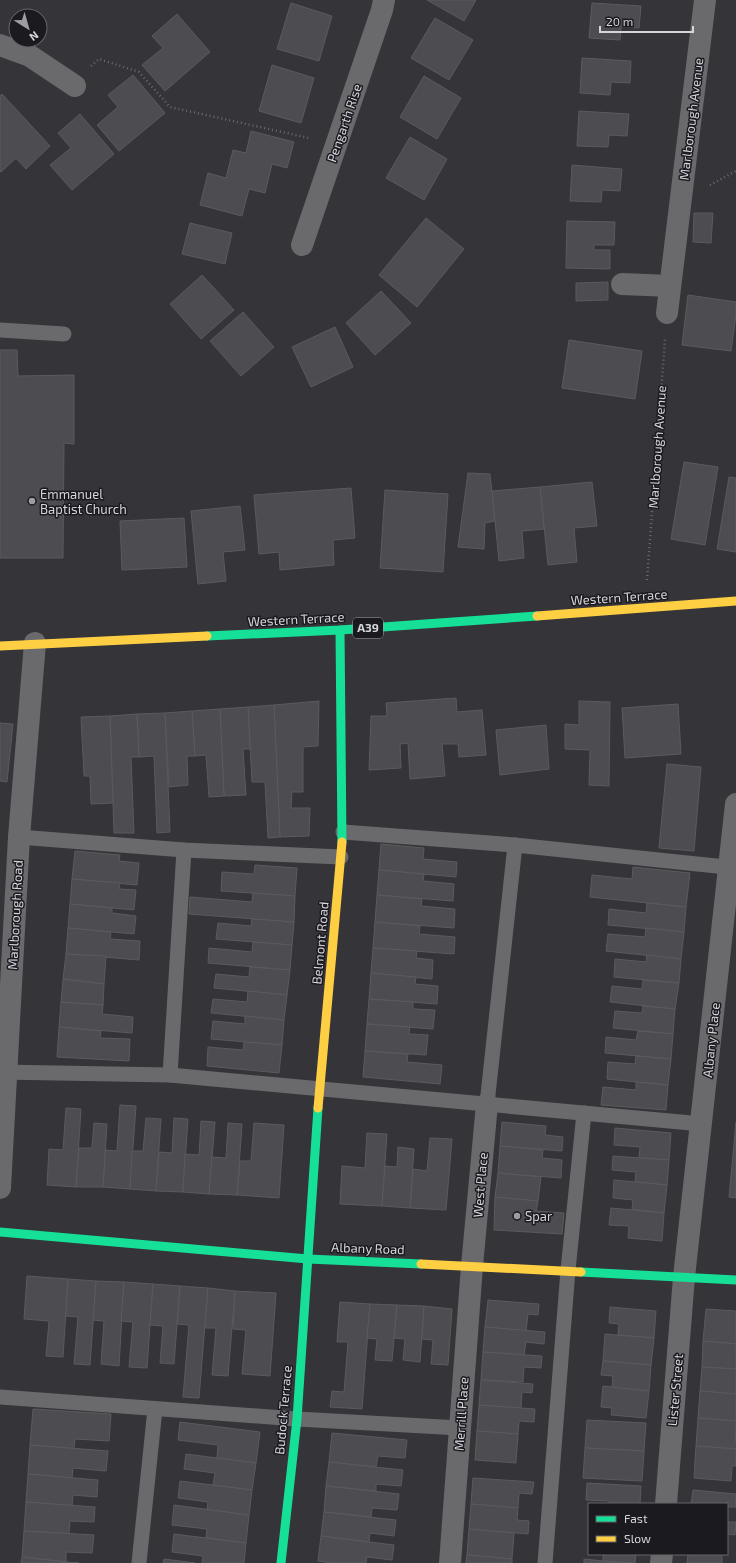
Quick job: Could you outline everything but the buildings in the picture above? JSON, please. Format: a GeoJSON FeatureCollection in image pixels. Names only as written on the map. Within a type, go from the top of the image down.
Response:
{"type":"FeatureCollection","features":[{"type":"Feature","properties":{"kind":"street","name":"Pengarth Rise"},"geometry":{"type":"LineString","coordinates":[[302,245],[382,10],[384,0]]}},
{"type":"Feature","properties":{"kind":"street","name":"Marlborough Avenue"},"geometry":{"type":"LineString","coordinates":[[667,314],[705,0]]}},
{"type":"Feature","properties":{"kind":"street"},"geometry":{"type":"LineString","coordinates":[[0,45],[30,56],[76,86]]}},
{"type":"Feature","properties":{"kind":"street"},"geometry":{"type":"LineString","coordinates":[[622,284],[670,286]]}},
{"type":"Feature","properties":{"kind":"street","name":"Western Terrace"},"geometry":{"type":"LineString","coordinates":[[0,646],[35,643],[340,630],[736,601]]}},
{"type":"Feature","properties":{"kind":"street","name":"Belmont Road"},"geometry":{"type":"LineString","coordinates":[[308,1258],[319,1089],[343,832],[340,630]]}},
{"type":"Feature","properties":{"kind":"street","name":"Marlborough Road"},"geometry":{"type":"LineString","coordinates":[[0,1188],[3,1072],[19,837],[35,643]]}},
{"type":"Feature","properties":{"kind":"street","name":"Albany Place"},"geometry":{"type":"LineString","coordinates":[[684,1277],[732,867],[736,804]]}},
{"type":"Feature","properties":{"kind":"street","name":"West Place"},"geometry":{"type":"LineString","coordinates":[[472,1266],[487,1104]]}},
{"type":"Feature","properties":{"kind":"street","name":"Albany Road"},"geometry":{"type":"LineString","coordinates":[[0,1232],[308,1258],[568,1270],[736,1280]]}},
{"type":"Feature","properties":{"kind":"street","name":"Budock Terrace"},"geometry":{"type":"LineString","coordinates":[[281,1563],[297,1419],[308,1258]]}},
{"type":"Feature","properties":{"kind":"street","name":"Merrill Place"},"geometry":{"type":"LineString","coordinates":[[450,1563],[472,1266]]}},
{"type":"Feature","properties":{"kind":"street","name":"Lister Street"},"geometry":{"type":"LineString","coordinates":[[666,1503],[684,1277]]}},
{"type":"Feature","properties":{"kind":"lane"},"geometry":{"type":"LineString","coordinates":[[0,330],[64,334]]}},
{"type":"Feature","properties":{"kind":"lane"},"geometry":{"type":"LineString","coordinates":[[343,832],[515,845],[732,867]]}},
{"type":"Feature","properties":{"kind":"lane"},"geometry":{"type":"LineString","coordinates":[[19,837],[184,850],[341,857]]}},
{"type":"Feature","properties":{"kind":"lane"},"geometry":{"type":"LineString","coordinates":[[487,1104],[515,845]]}},
{"type":"Feature","properties":{"kind":"lane"},"geometry":{"type":"LineString","coordinates":[[170,1075],[184,850]]}},
{"type":"Feature","properties":{"kind":"lane"},"geometry":{"type":"LineString","coordinates":[[3,1072],[170,1075],[702,1124]]}},
{"type":"Feature","properties":{"kind":"lane"},"geometry":{"type":"LineString","coordinates":[[545,1563],[568,1270],[584,1113]]}},
{"type":"Feature","properties":{"kind":"lane"},"geometry":{"type":"LineString","coordinates":[[0,1397],[297,1419],[460,1428]]}},
{"type":"Feature","properties":{"kind":"lane"},"geometry":{"type":"LineString","coordinates":[[138,1563],[155,1409]]}},
{"type":"Feature","properties":{"kind":"path"},"geometry":{"type":"LineString","coordinates":[[99,60],[139,72],[170,106],[336,144]]}},
{"type":"Feature","properties":{"kind":"path","name":"Marlborough Avenue"},"geometry":{"type":"LineString","coordinates":[[645,608],[667,314]]}},
{"type":"Feature","properties":{"kind":"traffic: fast"},"geometry":{"type":"LineString","coordinates":[[207,636],[340,630],[537,616]]}},
{"type":"Feature","properties":{"kind":"traffic: fast"},"geometry":{"type":"LineString","coordinates":[[340,630],[342,842]]}},
{"type":"Feature","properties":{"kind":"traffic: fast"},"geometry":{"type":"LineString","coordinates":[[281,1563],[297,1419],[318,1108]]}},
{"type":"Feature","properties":{"kind":"traffic: fast"},"geometry":{"type":"LineString","coordinates":[[0,1232],[308,1259],[421,1264]]}},
{"type":"Feature","properties":{"kind":"traffic: fast"},"geometry":{"type":"LineString","coordinates":[[581,1272],[736,1280]]}},
{"type":"Feature","properties":{"kind":"traffic: slow"},"geometry":{"type":"LineString","coordinates":[[537,616],[736,601]]}},
{"type":"Feature","properties":{"kind":"traffic: slow"},"geometry":{"type":"LineString","coordinates":[[0,646],[207,636]]}},
{"type":"Feature","properties":{"kind":"traffic: slow"},"geometry":{"type":"LineString","coordinates":[[318,1108],[342,842]]}},
{"type":"Feature","properties":{"kind":"traffic: slow"},"geometry":{"type":"LineString","coordinates":[[421,1264],[581,1272]]}},
{"type":"Feature","properties":{"kind":"place","name":"Emmanuel Baptist Church"},"geometry":{"type":"Point","coordinates":[32,501]}},
{"type":"Feature","properties":{"kind":"place","name":"Spar"},"geometry":{"type":"Point","coordinates":[517,1216]}}]}
